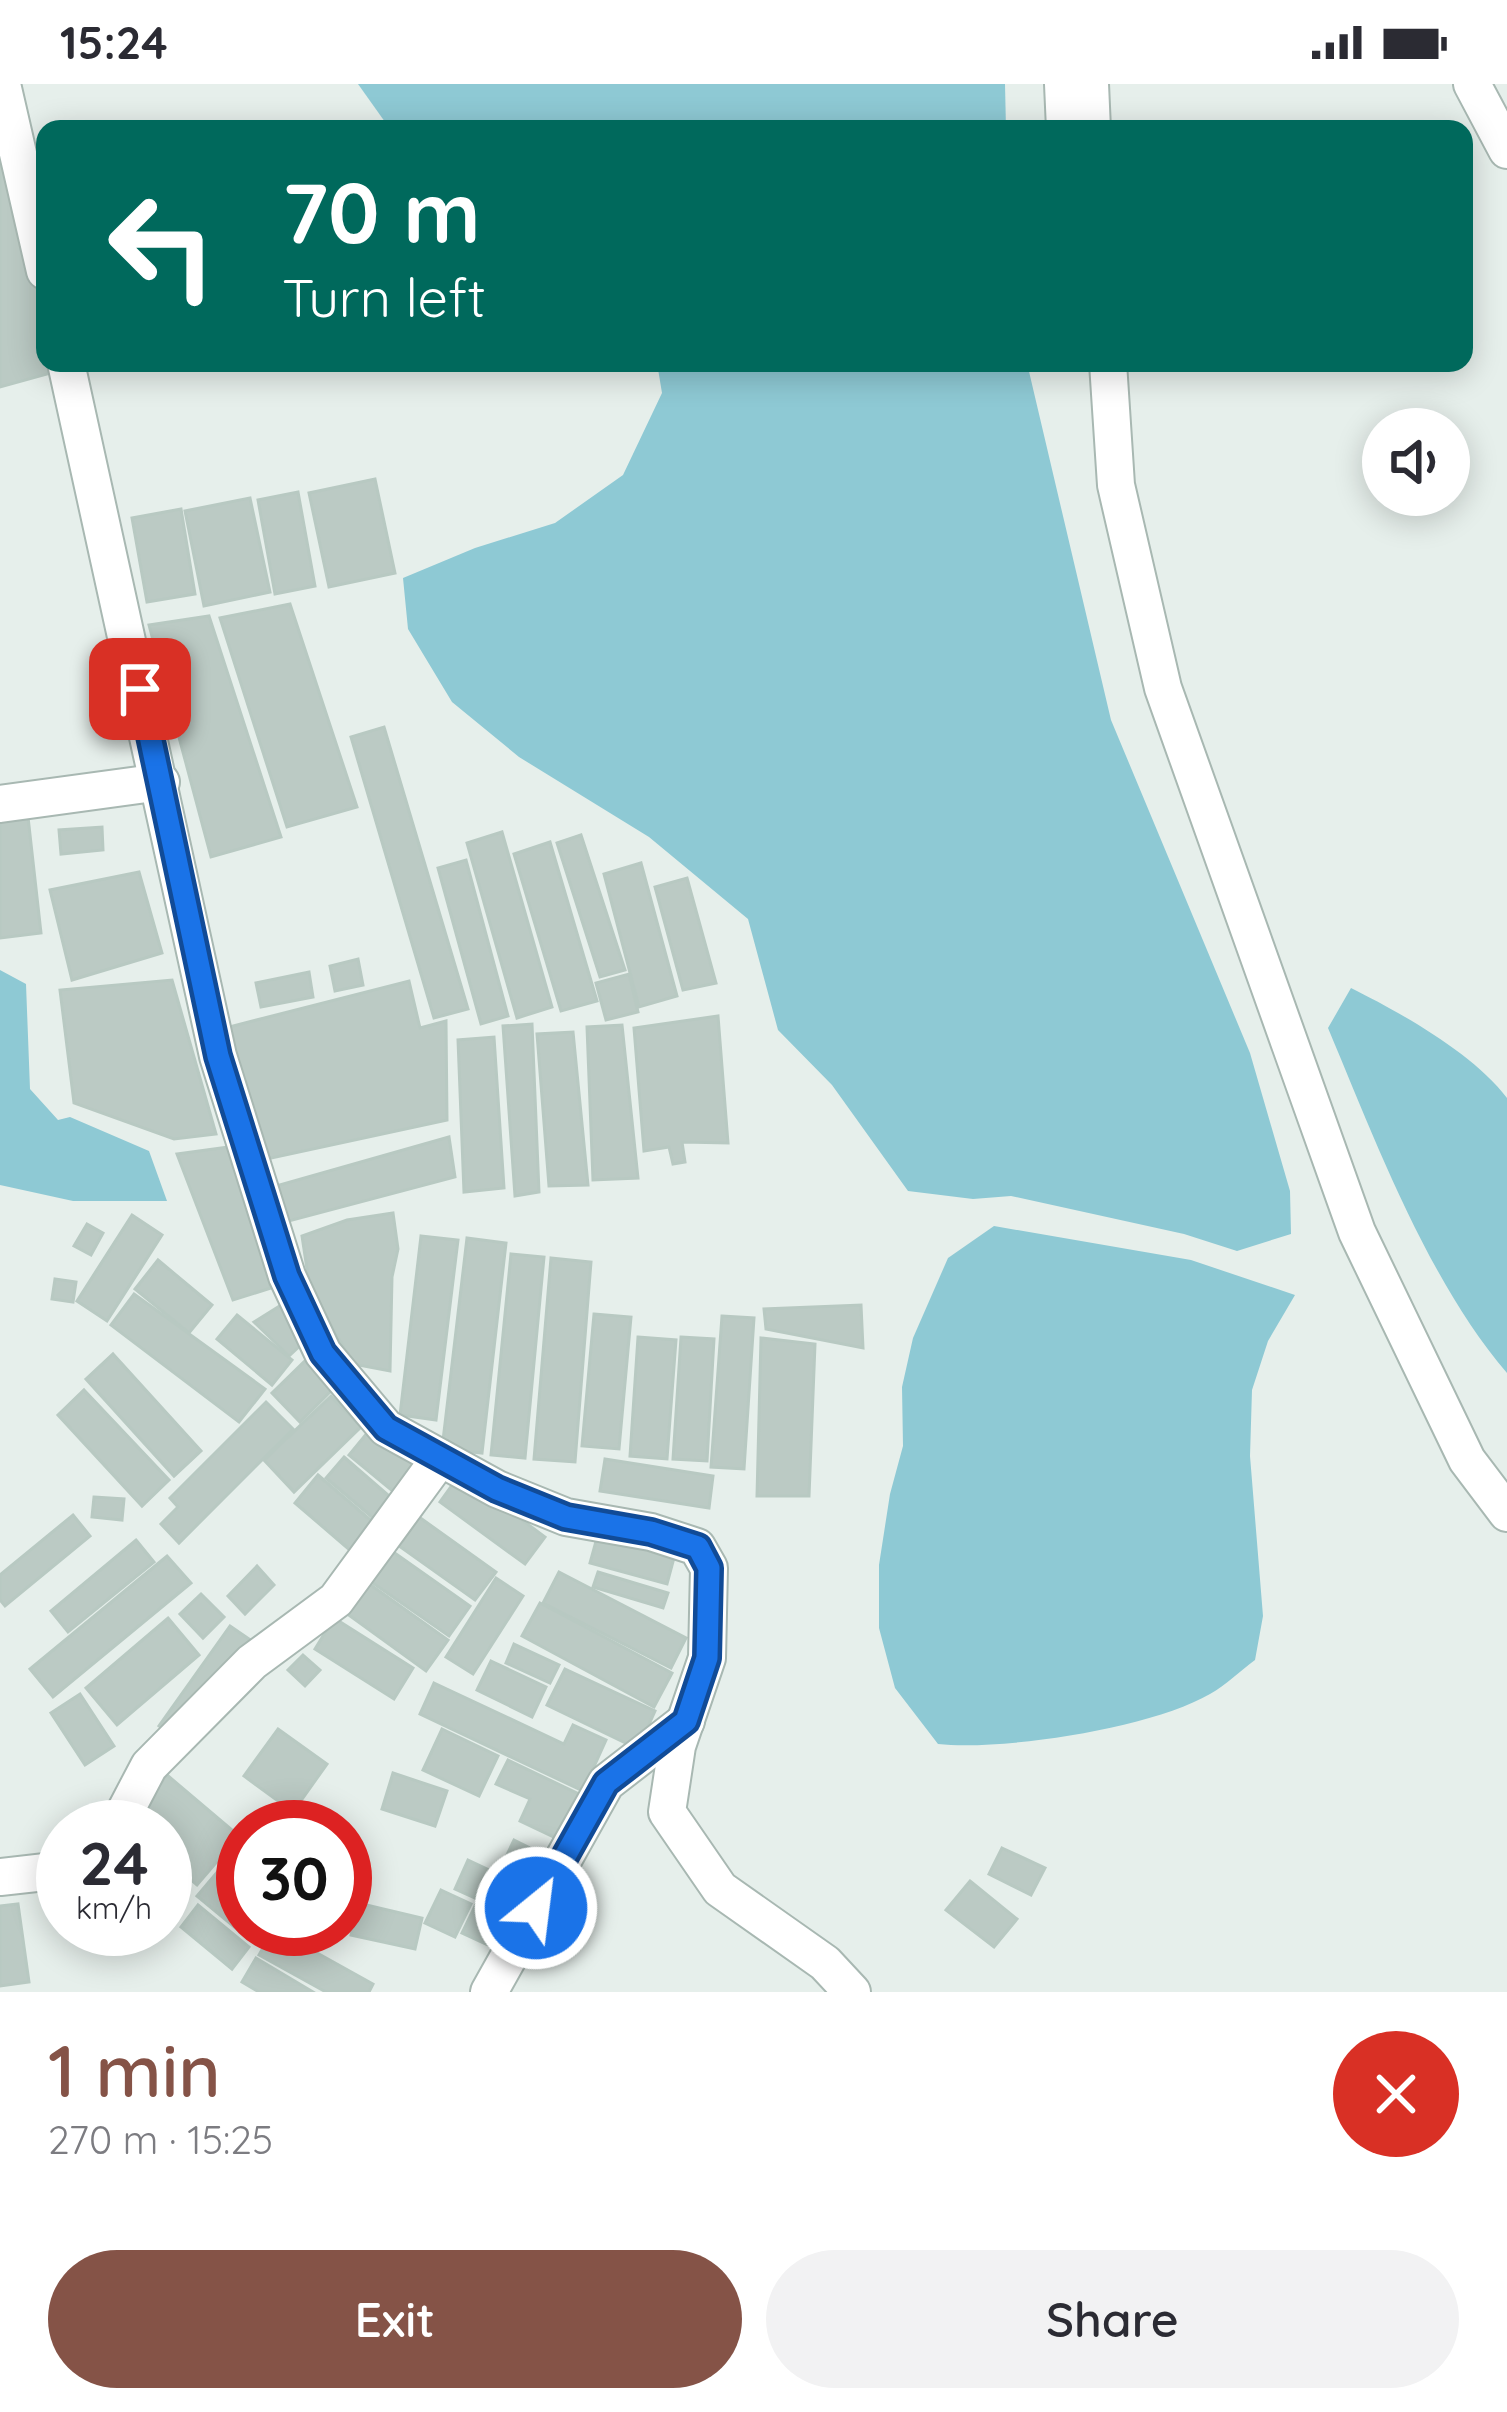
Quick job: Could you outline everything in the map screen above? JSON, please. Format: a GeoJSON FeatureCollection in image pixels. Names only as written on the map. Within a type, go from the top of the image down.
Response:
{"type":"FeatureCollection","features":[{"type":"Feature","properties":{"kind":"street"},"geometry":{"type":"LineString","coordinates":[[2,84],[36,232]]}},
{"type":"Feature","properties":{"kind":"street"},"geometry":{"type":"LineString","coordinates":[[1063,84],[1065,120]]}},
{"type":"Feature","properties":{"kind":"street"},"geometry":{"type":"LineString","coordinates":[[1090,84],[1092,120]]}},
{"type":"Feature","properties":{"kind":"street"},"geometry":{"type":"LineString","coordinates":[[1472,84],[1507,150]]}},
{"type":"Feature","properties":{"kind":"street"},"geometry":{"type":"LineString","coordinates":[[68,372],[218,1056],[287,1276],[323,1353],[386,1428],[497,1489],[566,1517],[651,1532],[698,1547],[709,1568],[707,1658],[677,1746],[668,1812],[720,1889],[826,1963],[852,1992]]}},
{"type":"Feature","properties":{"kind":"street"},"geometry":{"type":"LineString","coordinates":[[1085,372],[1122,599],[1163,688],[1357,1232],[1467,1460],[1507,1513]]}},
{"type":"Feature","properties":{"kind":"street"},"geometry":{"type":"LineString","coordinates":[[1109,372],[1116,484],[1163,688]]}},
{"type":"Feature","properties":{"kind":"street"},"geometry":{"type":"LineString","coordinates":[[0,804],[161,782]]}},
{"type":"Feature","properties":{"kind":"street"},"geometry":{"type":"LineString","coordinates":[[131,1800],[148,1766],[252,1662],[336,1600],[440,1458]]}},
{"type":"Feature","properties":{"kind":"street"},"geometry":{"type":"LineString","coordinates":[[489,1992],[606,1783],[686,1721]]}},
{"type":"Feature","properties":{"kind":"street"},"geometry":{"type":"LineString","coordinates":[[0,1877],[36,1873]]}},
{"type":"Feature","properties":{"kind":"water"},"geometry":{"type":"Polygon","coordinates":[[[358,84],[1005,84],[1006,120],[384,120],[358,84]]]}},
{"type":"Feature","properties":{"kind":"water"},"geometry":{"type":"Polygon","coordinates":[[[658,372],[1029,372],[1111,720],[1250,1053],[1290,1191],[1291,1234],[1237,1251],[1184,1234],[1011,1196],[973,1199],[908,1191],[832,1085],[778,1030],[748,919],[649,837],[519,757],[452,702],[408,629],[403,578],[475,548],[555,523],[623,475],[662,393],[658,372]]]}},
{"type":"Feature","properties":{"kind":"water"},"geometry":{"type":"Polygon","coordinates":[[[0,970],[26,984],[30,1089],[58,1120],[70,1117],[149,1151],[167,1201],[73,1201],[0,1185],[0,970]]]}},
{"type":"Feature","properties":{"kind":"water"},"geometry":{"type":"Polygon","coordinates":[[[1351,988],[1456,1050],[1507,1098],[1507,1373],[1428,1253],[1328,1028],[1351,988]]]}},
{"type":"Feature","properties":{"kind":"water"},"geometry":{"type":"Polygon","coordinates":[[[994,1226],[1191,1260],[1295,1295],[1268,1341],[1252,1390],[1250,1456],[1263,1616],[1255,1660],[1216,1690],[1184,1706],[1077,1734],[1000,1744],[938,1744],[895,1688],[879,1628],[879,1565],[903,1446],[902,1387],[913,1338],[948,1258],[994,1226]]]}},
{"type":"Feature","properties":{"kind":"building"},"geometry":{"type":"Polygon","coordinates":[[[0,120],[36,259],[36,372],[54,372],[0,387],[0,120]]]}},
{"type":"Feature","properties":{"kind":"building"},"geometry":{"type":"Polygon","coordinates":[[[375,479],[395,573],[329,587],[309,493],[375,479]]]}},
{"type":"Feature","properties":{"kind":"building"},"geometry":{"type":"Polygon","coordinates":[[[298,492],[315,586],[275,594],[258,500],[298,492]]]}},
{"type":"Feature","properties":{"kind":"building"},"geometry":{"type":"Polygon","coordinates":[[[250,498],[270,592],[204,606],[185,511],[250,498]]]}},
{"type":"Feature","properties":{"kind":"building"},"geometry":{"type":"Polygon","coordinates":[[[181,509],[195,594],[147,602],[132,518],[181,509]]]}},
{"type":"Feature","properties":{"kind":"building"},"geometry":{"type":"Polygon","coordinates":[[[290,604],[357,807],[287,827],[220,618],[290,604]]]}},
{"type":"Feature","properties":{"kind":"building"},"geometry":{"type":"Polygon","coordinates":[[[209,616],[281,837],[211,857],[149,625],[209,616]]]}},
{"type":"Feature","properties":{"kind":"building"},"geometry":{"type":"Polygon","coordinates":[[[384,727],[468,1009],[434,1018],[351,737],[384,727]]]}},
{"type":"Feature","properties":{"kind":"building"},"geometry":{"type":"Polygon","coordinates":[[[28,817],[41,933],[0,938],[0,820],[28,817]]]}},
{"type":"Feature","properties":{"kind":"building"},"geometry":{"type":"Polygon","coordinates":[[[102,827],[103,850],[61,854],[59,830],[102,827]]]}},
{"type":"Feature","properties":{"kind":"building"},"geometry":{"type":"Polygon","coordinates":[[[502,832],[552,1007],[517,1018],[467,843],[502,832]]]}},
{"type":"Feature","properties":{"kind":"building"},"geometry":{"type":"Polygon","coordinates":[[[581,835],[625,970],[600,977],[557,843],[581,835]]]}},
{"type":"Feature","properties":{"kind":"building"},"geometry":{"type":"Polygon","coordinates":[[[550,842],[597,1001],[561,1011],[514,854],[550,842]]]}},
{"type":"Feature","properties":{"kind":"building"},"geometry":{"type":"Polygon","coordinates":[[[466,860],[508,1016],[481,1024],[438,868],[466,860]]]}},
{"type":"Feature","properties":{"kind":"building"},"geometry":{"type":"Polygon","coordinates":[[[641,863],[677,996],[639,1007],[604,874],[641,863]]]}},
{"type":"Feature","properties":{"kind":"building"},"geometry":{"type":"Polygon","coordinates":[[[139,872],[162,953],[72,980],[50,890],[139,872]]]}},
{"type":"Feature","properties":{"kind":"building"},"geometry":{"type":"Polygon","coordinates":[[[687,878],[716,983],[683,990],[655,887],[687,878]]]}},
{"type":"Feature","properties":{"kind":"building"},"geometry":{"type":"Polygon","coordinates":[[[358,959],[363,985],[335,991],[330,966],[358,959]]]}},
{"type":"Feature","properties":{"kind":"building"},"geometry":{"type":"Polygon","coordinates":[[[309,972],[313,997],[261,1007],[256,983],[309,972]]]}},
{"type":"Feature","properties":{"kind":"building"},"geometry":{"type":"Polygon","coordinates":[[[629,974],[638,1012],[606,1020],[596,983],[629,974]]]}},
{"type":"Feature","properties":{"kind":"building"},"geometry":{"type":"Polygon","coordinates":[[[172,980],[216,1134],[174,1139],[74,1103],[60,990],[172,980]]]}},
{"type":"Feature","properties":{"kind":"building"},"geometry":{"type":"Polygon","coordinates":[[[409,981],[420,1028],[446,1021],[447,1120],[262,1160],[229,1027],[409,981]]]}},
{"type":"Feature","properties":{"kind":"building"},"geometry":{"type":"Polygon","coordinates":[[[718,1016],[728,1143],[682,1142],[685,1162],[673,1164],[669,1147],[644,1151],[634,1028],[718,1016]]]}},
{"type":"Feature","properties":{"kind":"building"},"geometry":{"type":"Polygon","coordinates":[[[532,1024],[539,1192],[515,1196],[503,1026],[532,1024]]]}},
{"type":"Feature","properties":{"kind":"building"},"geometry":{"type":"Polygon","coordinates":[[[622,1025],[638,1178],[593,1180],[587,1027],[622,1025]]]}},
{"type":"Feature","properties":{"kind":"building"},"geometry":{"type":"Polygon","coordinates":[[[573,1032],[588,1185],[549,1186],[537,1034],[573,1032]]]}},
{"type":"Feature","properties":{"kind":"building"},"geometry":{"type":"Polygon","coordinates":[[[494,1037],[504,1188],[464,1192],[458,1040],[494,1037]]]}},
{"type":"Feature","properties":{"kind":"building"},"geometry":{"type":"Polygon","coordinates":[[[449,1137],[455,1177],[285,1222],[276,1186],[449,1137]]]}},
{"type":"Feature","properties":{"kind":"building"},"geometry":{"type":"Polygon","coordinates":[[[229,1147],[271,1288],[233,1300],[177,1154],[229,1147]]]}},
{"type":"Feature","properties":{"kind":"building"},"geometry":{"type":"Polygon","coordinates":[[[393,1213],[398,1249],[392,1277],[390,1371],[353,1364],[310,1289],[302,1236],[347,1220],[393,1213]]]}},
{"type":"Feature","properties":{"kind":"building"},"geometry":{"type":"Polygon","coordinates":[[[132,1215],[162,1235],[107,1321],[77,1301],[132,1215]]]}},
{"type":"Feature","properties":{"kind":"building"},"geometry":{"type":"Polygon","coordinates":[[[87,1224],[103,1233],[91,1255],[74,1246],[87,1224]]]}},
{"type":"Feature","properties":{"kind":"building"},"geometry":{"type":"Polygon","coordinates":[[[421,1236],[458,1240],[436,1420],[400,1415],[421,1236]]]}},
{"type":"Feature","properties":{"kind":"building"},"geometry":{"type":"Polygon","coordinates":[[[467,1238],[506,1243],[482,1453],[442,1449],[467,1238]]]}},
{"type":"Feature","properties":{"kind":"building"},"geometry":{"type":"Polygon","coordinates":[[[511,1254],[544,1257],[525,1458],[491,1455],[511,1254]]]}},
{"type":"Feature","properties":{"kind":"building"},"geometry":{"type":"Polygon","coordinates":[[[551,1258],[591,1262],[575,1462],[534,1459],[551,1258]]]}},
{"type":"Feature","properties":{"kind":"building"},"geometry":{"type":"Polygon","coordinates":[[[158,1260],[212,1305],[189,1333],[135,1289],[158,1260]]]}},
{"type":"Feature","properties":{"kind":"building"},"geometry":{"type":"Polygon","coordinates":[[[55,1279],[76,1282],[73,1302],[52,1299],[55,1279]]]}},
{"type":"Feature","properties":{"kind":"building"},"geometry":{"type":"Polygon","coordinates":[[[134,1294],[265,1389],[239,1422],[111,1325],[134,1294]]]}},
{"type":"Feature","properties":{"kind":"building"},"geometry":{"type":"Polygon","coordinates":[[[283,1304],[303,1343],[289,1356],[254,1322],[283,1304]]]}},
{"type":"Feature","properties":{"kind":"building"},"geometry":{"type":"Polygon","coordinates":[[[861,1305],[863,1348],[766,1329],[764,1309],[861,1305]]]}},
{"type":"Feature","properties":{"kind":"building"},"geometry":{"type":"Polygon","coordinates":[[[594,1314],[631,1317],[619,1449],[582,1446],[594,1314]]]}},
{"type":"Feature","properties":{"kind":"building"},"geometry":{"type":"Polygon","coordinates":[[[237,1315],[292,1360],[272,1385],[217,1339],[237,1315]]]}},
{"type":"Feature","properties":{"kind":"building"},"geometry":{"type":"Polygon","coordinates":[[[722,1316],[754,1318],[744,1469],[711,1467],[722,1316]]]}},
{"type":"Feature","properties":{"kind":"building"},"geometry":{"type":"Polygon","coordinates":[[[638,1337],[676,1340],[667,1459],[630,1456],[638,1337]]]}},
{"type":"Feature","properties":{"kind":"building"},"geometry":{"type":"Polygon","coordinates":[[[681,1337],[714,1339],[707,1461],[673,1459],[681,1337]]]}},
{"type":"Feature","properties":{"kind":"building"},"geometry":{"type":"Polygon","coordinates":[[[761,1338],[815,1344],[809,1496],[757,1496],[761,1338]]]}},
{"type":"Feature","properties":{"kind":"building"},"geometry":{"type":"Polygon","coordinates":[[[113,1354],[201,1451],[174,1476],[86,1379],[113,1354]]]}},
{"type":"Feature","properties":{"kind":"building"},"geometry":{"type":"Polygon","coordinates":[[[308,1358],[335,1387],[300,1422],[272,1393],[308,1358]]]}},
{"type":"Feature","properties":{"kind":"building"},"geometry":{"type":"Polygon","coordinates":[[[84,1390],[169,1480],[142,1506],[58,1415],[84,1390]]]}},
{"type":"Feature","properties":{"kind":"building"},"geometry":{"type":"Polygon","coordinates":[[[331,1396],[361,1427],[294,1492],[264,1460],[331,1396]]]}},
{"type":"Feature","properties":{"kind":"building"},"geometry":{"type":"Polygon","coordinates":[[[266,1402],[293,1429],[179,1543],[161,1524],[178,1507],[170,1498],[266,1402]]]}},
{"type":"Feature","properties":{"kind":"building"},"geometry":{"type":"Polygon","coordinates":[[[372,1427],[424,1470],[401,1498],[349,1455],[372,1427]]]}},
{"type":"Feature","properties":{"kind":"building"},"geometry":{"type":"Polygon","coordinates":[[[344,1457],[396,1502],[379,1523],[326,1478],[344,1457]]]}},
{"type":"Feature","properties":{"kind":"building"},"geometry":{"type":"Polygon","coordinates":[[[605,1459],[713,1476],[709,1508],[600,1491],[605,1459]]]}},
{"type":"Feature","properties":{"kind":"building"},"geometry":{"type":"Polygon","coordinates":[[[460,1474],[545,1537],[525,1564],[440,1502],[460,1474]]]}},
{"type":"Feature","properties":{"kind":"building"},"geometry":{"type":"Polygon","coordinates":[[[318,1475],[381,1529],[358,1557],[295,1503],[318,1475]]]}},
{"type":"Feature","properties":{"kind":"building"},"geometry":{"type":"Polygon","coordinates":[[[94,1497],[124,1499],[122,1520],[92,1517],[94,1497]]]}},
{"type":"Feature","properties":{"kind":"building"},"geometry":{"type":"Polygon","coordinates":[[[73,1515],[90,1536],[5,1606],[0,1600],[0,1575],[73,1515]]]}},
{"type":"Feature","properties":{"kind":"building"},"geometry":{"type":"Polygon","coordinates":[[[419,1517],[496,1572],[475,1600],[399,1546],[419,1517]]]}},
{"type":"Feature","properties":{"kind":"building"},"geometry":{"type":"Polygon","coordinates":[[[598,1534],[675,1554],[667,1584],[590,1563],[598,1534]]]}},
{"type":"Feature","properties":{"kind":"building"},"geometry":{"type":"Polygon","coordinates":[[[136,1540],[154,1562],[68,1632],[51,1611],[136,1540]]]}},
{"type":"Feature","properties":{"kind":"building"},"geometry":{"type":"Polygon","coordinates":[[[389,1549],[470,1606],[449,1636],[367,1579],[389,1549]]]}},
{"type":"Feature","properties":{"kind":"building"},"geometry":{"type":"Polygon","coordinates":[[[167,1556],[191,1583],[53,1697],[30,1669],[167,1556]]]}},
{"type":"Feature","properties":{"kind":"building"},"geometry":{"type":"Polygon","coordinates":[[[257,1566],[274,1585],[245,1614],[228,1596],[257,1566]]]}},
{"type":"Feature","properties":{"kind":"building"},"geometry":{"type":"Polygon","coordinates":[[[559,1572],[686,1638],[671,1668],[543,1603],[559,1572]]]}},
{"type":"Feature","properties":{"kind":"building"},"geometry":{"type":"Polygon","coordinates":[[[598,1572],[668,1593],[663,1608],[593,1587],[598,1572]]]}},
{"type":"Feature","properties":{"kind":"building"},"geometry":{"type":"Polygon","coordinates":[[[361,1578],[448,1640],[426,1671],[339,1608],[361,1578]]]}},
{"type":"Feature","properties":{"kind":"building"},"geometry":{"type":"Polygon","coordinates":[[[496,1578],[523,1596],[473,1674],[446,1657],[496,1578]]]}},
{"type":"Feature","properties":{"kind":"building"},"geometry":{"type":"Polygon","coordinates":[[[201,1594],[224,1617],[203,1638],[180,1614],[201,1594]]]}},
{"type":"Feature","properties":{"kind":"building"},"geometry":{"type":"Polygon","coordinates":[[[540,1603],[672,1673],[654,1707],[522,1636],[540,1603]]]}},
{"type":"Feature","properties":{"kind":"building"},"geometry":{"type":"Polygon","coordinates":[[[168,1618],[199,1655],[117,1725],[86,1688],[168,1618]]]}},
{"type":"Feature","properties":{"kind":"building"},"geometry":{"type":"Polygon","coordinates":[[[334,1618],[413,1668],[394,1699],[315,1649],[334,1618]]]}},
{"type":"Feature","properties":{"kind":"building"},"geometry":{"type":"Polygon","coordinates":[[[230,1626],[259,1646],[189,1747],[159,1726],[230,1626]]]}},
{"type":"Feature","properties":{"kind":"building"},"geometry":{"type":"Polygon","coordinates":[[[514,1644],[559,1665],[550,1683],[506,1663],[514,1644]]]}},
{"type":"Feature","properties":{"kind":"building"},"geometry":{"type":"Polygon","coordinates":[[[303,1655],[320,1670],[305,1686],[288,1670],[303,1655]]]}},
{"type":"Feature","properties":{"kind":"building"},"geometry":{"type":"Polygon","coordinates":[[[491,1661],[546,1687],[532,1717],[477,1690],[491,1661]]]}},
{"type":"Feature","properties":{"kind":"building"},"geometry":{"type":"Polygon","coordinates":[[[565,1669],[655,1711],[638,1749],[547,1705],[565,1669]]]}},
{"type":"Feature","properties":{"kind":"building"},"geometry":{"type":"Polygon","coordinates":[[[434,1683],[564,1744],[573,1725],[606,1740],[583,1791],[420,1714],[434,1683]]]}},
{"type":"Feature","properties":{"kind":"building"},"geometry":{"type":"Polygon","coordinates":[[[80,1694],[114,1746],[85,1765],[51,1713],[80,1694]]]}},
{"type":"Feature","properties":{"kind":"building"},"geometry":{"type":"Polygon","coordinates":[[[278,1729],[327,1764],[302,1800],[277,1800],[244,1776],[278,1729]]]}},
{"type":"Feature","properties":{"kind":"building"},"geometry":{"type":"Polygon","coordinates":[[[442,1729],[498,1756],[479,1796],[423,1770],[442,1729]]]}},
{"type":"Feature","properties":{"kind":"building"},"geometry":{"type":"Polygon","coordinates":[[[508,1760],[581,1795],[560,1840],[520,1821],[530,1799],[496,1784],[508,1760]]]}},
{"type":"Feature","properties":{"kind":"building"},"geometry":{"type":"Polygon","coordinates":[[[393,1773],[447,1791],[435,1826],[382,1809],[393,1773]]]}},
{"type":"Feature","properties":{"kind":"building"},"geometry":{"type":"Polygon","coordinates":[[[167,1775],[216,1817],[216,1863],[197,1885],[192,1881],[192,1800],[146,1800],[167,1775]]]}},
{"type":"Feature","properties":{"kind":"building"},"geometry":{"type":"Polygon","coordinates":[[[514,1840],[550,1858],[539,1880],[503,1863],[514,1840]]]}},
{"type":"Feature","properties":{"kind":"building"},"geometry":{"type":"Polygon","coordinates":[[[1002,1848],[1045,1868],[1031,1895],[989,1874],[1002,1848]]]}},
{"type":"Feature","properties":{"kind":"building"},"geometry":{"type":"Polygon","coordinates":[[[468,1860],[489,1870],[475,1898],[455,1889],[468,1860]]]}},
{"type":"Feature","properties":{"kind":"building"},"geometry":{"type":"Polygon","coordinates":[[[493,1869],[531,1887],[501,1951],[462,1933],[493,1869]]]}},
{"type":"Feature","properties":{"kind":"building"},"geometry":{"type":"Polygon","coordinates":[[[216,1874],[216,1912],[197,1896],[216,1874]]]}},
{"type":"Feature","properties":{"kind":"building"},"geometry":{"type":"Polygon","coordinates":[[[970,1881],[1017,1919],[994,1947],[946,1910],[970,1881]]]}},
{"type":"Feature","properties":{"kind":"building"},"geometry":{"type":"Polygon","coordinates":[[[441,1890],[471,1904],[455,1937],[425,1923],[441,1890]]]}},
{"type":"Feature","properties":{"kind":"building"},"geometry":{"type":"Polygon","coordinates":[[[18,1904],[29,1982],[0,1986],[0,1906],[18,1904]]]}},
{"type":"Feature","properties":{"kind":"building"},"geometry":{"type":"Polygon","coordinates":[[[198,1905],[216,1920],[216,1956],[192,1936],[192,1913],[198,1905]]]}},
{"type":"Feature","properties":{"kind":"building"},"geometry":{"type":"Polygon","coordinates":[[[372,1906],[422,1918],[415,1949],[372,1940],[372,1906]]]}},
{"type":"Feature","properties":{"kind":"building"},"geometry":{"type":"Polygon","coordinates":[[[216,1956],[242,1956],[232,1969],[216,1956]]]}},
{"type":"Feature","properties":{"kind":"building"},"geometry":{"type":"Polygon","coordinates":[[[261,1956],[323,1956],[373,1984],[369,1992],[326,1992],[261,1956]]]}},
{"type":"Feature","properties":{"kind":"building"},"geometry":{"type":"Polygon","coordinates":[[[256,1958],[313,1992],[259,1992],[242,1982],[256,1958]]]}},
{"type":"Feature","properties":{"kind":"route"},"geometry":{"type":"LineString","coordinates":[[140,689],[218,1056],[287,1276],[323,1353],[386,1428],[497,1489],[566,1517],[651,1532],[698,1547],[709,1568],[707,1658],[686,1721],[606,1783],[536,1908]]}}]}
